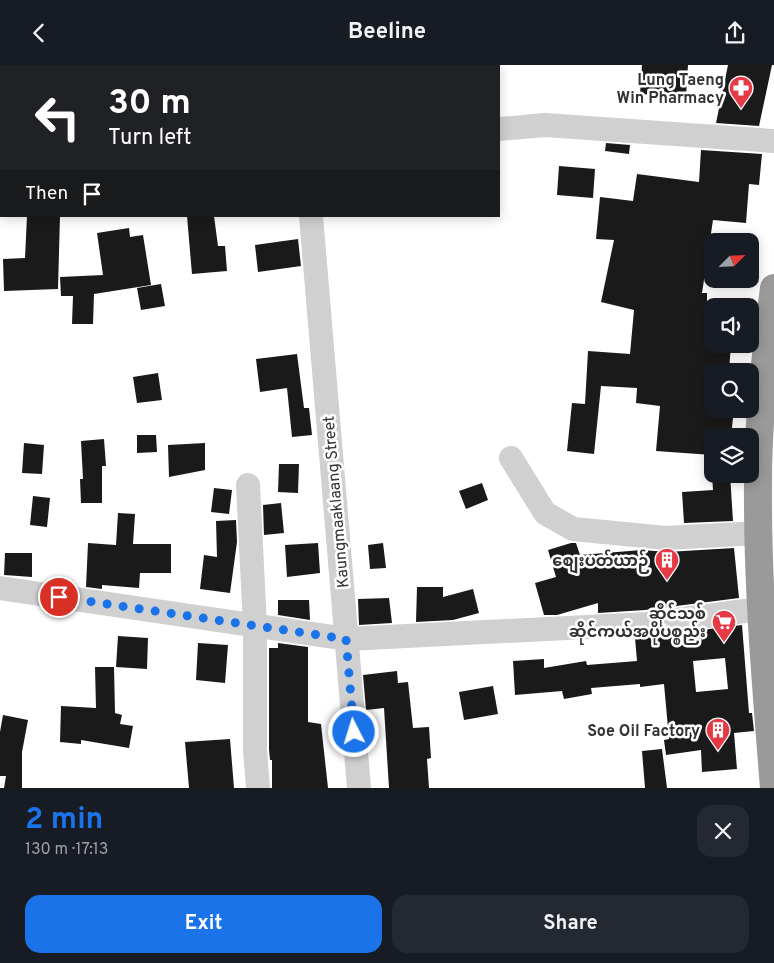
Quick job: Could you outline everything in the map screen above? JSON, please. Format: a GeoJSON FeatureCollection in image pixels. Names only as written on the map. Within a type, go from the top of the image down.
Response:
{"type":"FeatureCollection","features":[{"type":"Feature","properties":{"kind":"highway"},"geometry":{"type":"LineString","coordinates":[[774,288],[766,353],[766,481],[759,533],[774,788]]}},
{"type":"Feature","properties":{"kind":"street"},"geometry":{"type":"LineString","coordinates":[[500,129],[546,125],[774,141]]}},
{"type":"Feature","properties":{"kind":"street","name":"Kaungmaaklaang Street"},"geometry":{"type":"LineString","coordinates":[[311,217],[359,788]]}},
{"type":"Feature","properties":{"kind":"street"},"geometry":{"type":"LineString","coordinates":[[511,458],[546,513],[573,529],[666,538],[759,533]]}},
{"type":"Feature","properties":{"kind":"street"},"geometry":{"type":"LineString","coordinates":[[248,485],[255,627],[255,750],[258,788]]}},
{"type":"Feature","properties":{"kind":"street"},"geometry":{"type":"LineString","coordinates":[[0,588],[346,639],[646,624],[765,614]]}},
{"type":"Feature","properties":{"kind":"building"},"geometry":{"type":"Polygon","coordinates":[[[642,65],[688,65],[686,97],[640,94],[642,65]]]}},
{"type":"Feature","properties":{"kind":"building"},"geometry":{"type":"Polygon","coordinates":[[[728,65],[772,65],[759,126],[716,123],[728,65]]]}},
{"type":"Feature","properties":{"kind":"building"},"geometry":{"type":"Polygon","coordinates":[[[606,143],[630,145],[629,154],[605,151],[606,143]]]}},
{"type":"Feature","properties":{"kind":"building"},"geometry":{"type":"Polygon","coordinates":[[[701,150],[762,154],[759,185],[749,184],[746,223],[713,220],[711,233],[704,233],[704,280],[702,293],[707,293],[707,298],[704,298],[704,353],[730,353],[730,363],[704,363],[704,418],[733,418],[732,428],[704,428],[704,454],[656,451],[660,406],[636,403],[637,388],[601,386],[594,454],[567,451],[572,403],[585,404],[588,351],[630,354],[634,310],[601,302],[614,240],[596,239],[600,197],[633,201],[637,174],[699,182],[701,150]]]}},
{"type":"Feature","properties":{"kind":"building"},"geometry":{"type":"Polygon","coordinates":[[[559,166],[595,169],[593,198],[557,195],[559,166]]]}},
{"type":"Feature","properties":{"kind":"building"},"geometry":{"type":"Polygon","coordinates":[[[27,217],[60,217],[58,289],[4,291],[3,259],[25,258],[27,217]]]}},
{"type":"Feature","properties":{"kind":"building"},"geometry":{"type":"Polygon","coordinates":[[[187,217],[214,217],[218,246],[225,246],[227,271],[192,274],[187,217]]]}},
{"type":"Feature","properties":{"kind":"building"},"geometry":{"type":"Polygon","coordinates":[[[129,228],[130,237],[143,235],[151,285],[94,294],[93,324],[72,324],[73,296],[61,296],[60,277],[103,275],[97,233],[129,228]]]}},
{"type":"Feature","properties":{"kind":"building"},"geometry":{"type":"Polygon","coordinates":[[[298,239],[301,266],[258,272],[255,245],[298,239]]]}},
{"type":"Feature","properties":{"kind":"building"},"geometry":{"type":"Polygon","coordinates":[[[161,284],[165,306],[141,310],[137,288],[161,284]]]}},
{"type":"Feature","properties":{"kind":"building"},"geometry":{"type":"Polygon","coordinates":[[[297,354],[304,408],[309,408],[312,435],[292,437],[287,388],[260,392],[256,359],[297,354]]]}},
{"type":"Feature","properties":{"kind":"building"},"geometry":{"type":"Polygon","coordinates":[[[158,373],[162,400],[137,403],[133,377],[158,373]]]}},
{"type":"Feature","properties":{"kind":"building"},"geometry":{"type":"Polygon","coordinates":[[[137,435],[156,435],[157,452],[137,453],[137,435]]]}},
{"type":"Feature","properties":{"kind":"building"},"geometry":{"type":"Polygon","coordinates":[[[104,439],[106,466],[102,466],[102,503],[81,503],[80,479],[83,479],[81,441],[104,439]]]}},
{"type":"Feature","properties":{"kind":"building"},"geometry":{"type":"Polygon","coordinates":[[[24,443],[44,445],[42,474],[22,473],[24,443]]]}},
{"type":"Feature","properties":{"kind":"building"},"geometry":{"type":"Polygon","coordinates":[[[205,443],[205,470],[169,477],[168,445],[205,443]]]}},
{"type":"Feature","properties":{"kind":"building"},"geometry":{"type":"Polygon","coordinates":[[[279,464],[299,464],[298,493],[278,492],[279,464]]]}},
{"type":"Feature","properties":{"kind":"building"},"geometry":{"type":"Polygon","coordinates":[[[482,483],[488,500],[466,509],[459,491],[482,483]]]}},
{"type":"Feature","properties":{"kind":"building"},"geometry":{"type":"Polygon","coordinates":[[[713,483],[731,483],[733,521],[684,523],[682,492],[713,490],[713,483]]]}},
{"type":"Feature","properties":{"kind":"building"},"geometry":{"type":"Polygon","coordinates":[[[214,488],[232,490],[229,514],[211,512],[214,488]]]}},
{"type":"Feature","properties":{"kind":"building"},"geometry":{"type":"Polygon","coordinates":[[[33,496],[50,498],[47,527],[30,525],[33,496]]]}},
{"type":"Feature","properties":{"kind":"building"},"geometry":{"type":"Polygon","coordinates":[[[281,503],[284,533],[264,535],[263,505],[281,503]]]}},
{"type":"Feature","properties":{"kind":"building"},"geometry":{"type":"Polygon","coordinates":[[[118,513],[135,514],[133,544],[171,544],[171,573],[140,573],[139,588],[102,585],[102,589],[86,587],[88,543],[116,545],[118,513]]]}},
{"type":"Feature","properties":{"kind":"building"},"geometry":{"type":"Polygon","coordinates":[[[236,520],[237,542],[230,593],[200,589],[204,555],[217,557],[216,521],[236,520]]]}},
{"type":"Feature","properties":{"kind":"building"},"geometry":{"type":"Polygon","coordinates":[[[318,543],[320,573],[287,577],[285,545],[318,543]]]}},
{"type":"Feature","properties":{"kind":"building"},"geometry":{"type":"Polygon","coordinates":[[[383,543],[386,568],[370,569],[368,545],[383,543]]]}},
{"type":"Feature","properties":{"kind":"building","name":"စျေးပတ်ယာဉ်"},"geometry":{"type":"Polygon","coordinates":[[[576,543],[580,555],[642,550],[667,552],[734,548],[739,598],[645,610],[598,613],[598,603],[557,615],[544,615],[535,583],[556,577],[548,550],[576,543]]]}},
{"type":"Feature","properties":{"kind":"building"},"geometry":{"type":"Polygon","coordinates":[[[5,553],[32,553],[32,577],[4,575],[5,553]]]}},
{"type":"Feature","properties":{"kind":"building"},"geometry":{"type":"Polygon","coordinates":[[[417,587],[443,587],[443,597],[473,589],[479,613],[453,620],[416,622],[417,587]]]}},
{"type":"Feature","properties":{"kind":"building"},"geometry":{"type":"Polygon","coordinates":[[[389,598],[392,623],[359,625],[358,599],[389,598]]]}},
{"type":"Feature","properties":{"kind":"building"},"geometry":{"type":"Polygon","coordinates":[[[278,600],[309,600],[310,620],[278,615],[278,600]]]}},
{"type":"Feature","properties":{"kind":"building"},"geometry":{"type":"Polygon","coordinates":[[[742,625],[749,713],[752,713],[754,731],[734,733],[737,769],[702,772],[701,750],[666,755],[664,740],[669,739],[664,684],[640,687],[640,684],[591,688],[592,694],[564,699],[562,691],[515,695],[513,661],[544,659],[544,668],[586,661],[587,665],[637,661],[635,638],[742,625]],[[725,658],[693,661],[696,692],[728,689],[725,658]]]}},
{"type":"Feature","properties":{"kind":"building"},"geometry":{"type":"Polygon","coordinates":[[[118,636],[148,638],[147,669],[116,667],[118,636]]]}},
{"type":"Feature","properties":{"kind":"building"},"geometry":{"type":"Polygon","coordinates":[[[198,643],[228,645],[225,683],[196,680],[198,643]]]}},
{"type":"Feature","properties":{"kind":"building"},"geometry":{"type":"Polygon","coordinates":[[[278,643],[308,647],[308,722],[321,724],[328,788],[272,788],[272,760],[270,760],[269,749],[269,648],[278,648],[278,643]]]}},
{"type":"Feature","properties":{"kind":"building"},"geometry":{"type":"Polygon","coordinates":[[[95,667],[114,667],[115,713],[122,715],[120,724],[133,726],[129,748],[81,740],[81,744],[60,742],[61,706],[96,708],[95,667]]]}},
{"type":"Feature","properties":{"kind":"building"},"geometry":{"type":"Polygon","coordinates":[[[397,671],[398,683],[408,682],[413,728],[429,727],[431,758],[427,759],[429,788],[389,788],[384,708],[366,710],[363,675],[397,671]]]}},
{"type":"Feature","properties":{"kind":"building"},"geometry":{"type":"Polygon","coordinates":[[[493,686],[498,714],[464,720],[459,692],[493,686]]]}},
{"type":"Feature","properties":{"kind":"building"},"geometry":{"type":"Polygon","coordinates":[[[3,715],[28,720],[22,752],[22,788],[4,788],[6,776],[0,776],[0,732],[3,715]]]}},
{"type":"Feature","properties":{"kind":"building"},"geometry":{"type":"Polygon","coordinates":[[[230,739],[234,788],[189,788],[185,742],[230,739]]]}},
{"type":"Feature","properties":{"kind":"building"},"geometry":{"type":"Polygon","coordinates":[[[662,749],[667,788],[645,788],[642,751],[662,749]]]}},
{"type":"Feature","properties":{"kind":"place","name":"Lung Taeng Win Pharmacy"},"geometry":{"type":"Point","coordinates":[741,109]}},
{"type":"Feature","properties":{"kind":"place","name":"စျေးပတ်ယာဉ်"},"geometry":{"type":"Point","coordinates":[667,581]}},
{"type":"Feature","properties":{"kind":"place","name":"ဆိုင်သစ် ဆိုင်ကယ်အပိုပစ္စည်း"},"geometry":{"type":"Point","coordinates":[724,643]}},
{"type":"Feature","properties":{"kind":"place","name":"Soe Oil Factory"},"geometry":{"type":"Point","coordinates":[718,751]}},
{"type":"Feature","properties":{"kind":"route"},"geometry":{"type":"LineString","coordinates":[[59,597],[346,639],[354,732]]}}]}
